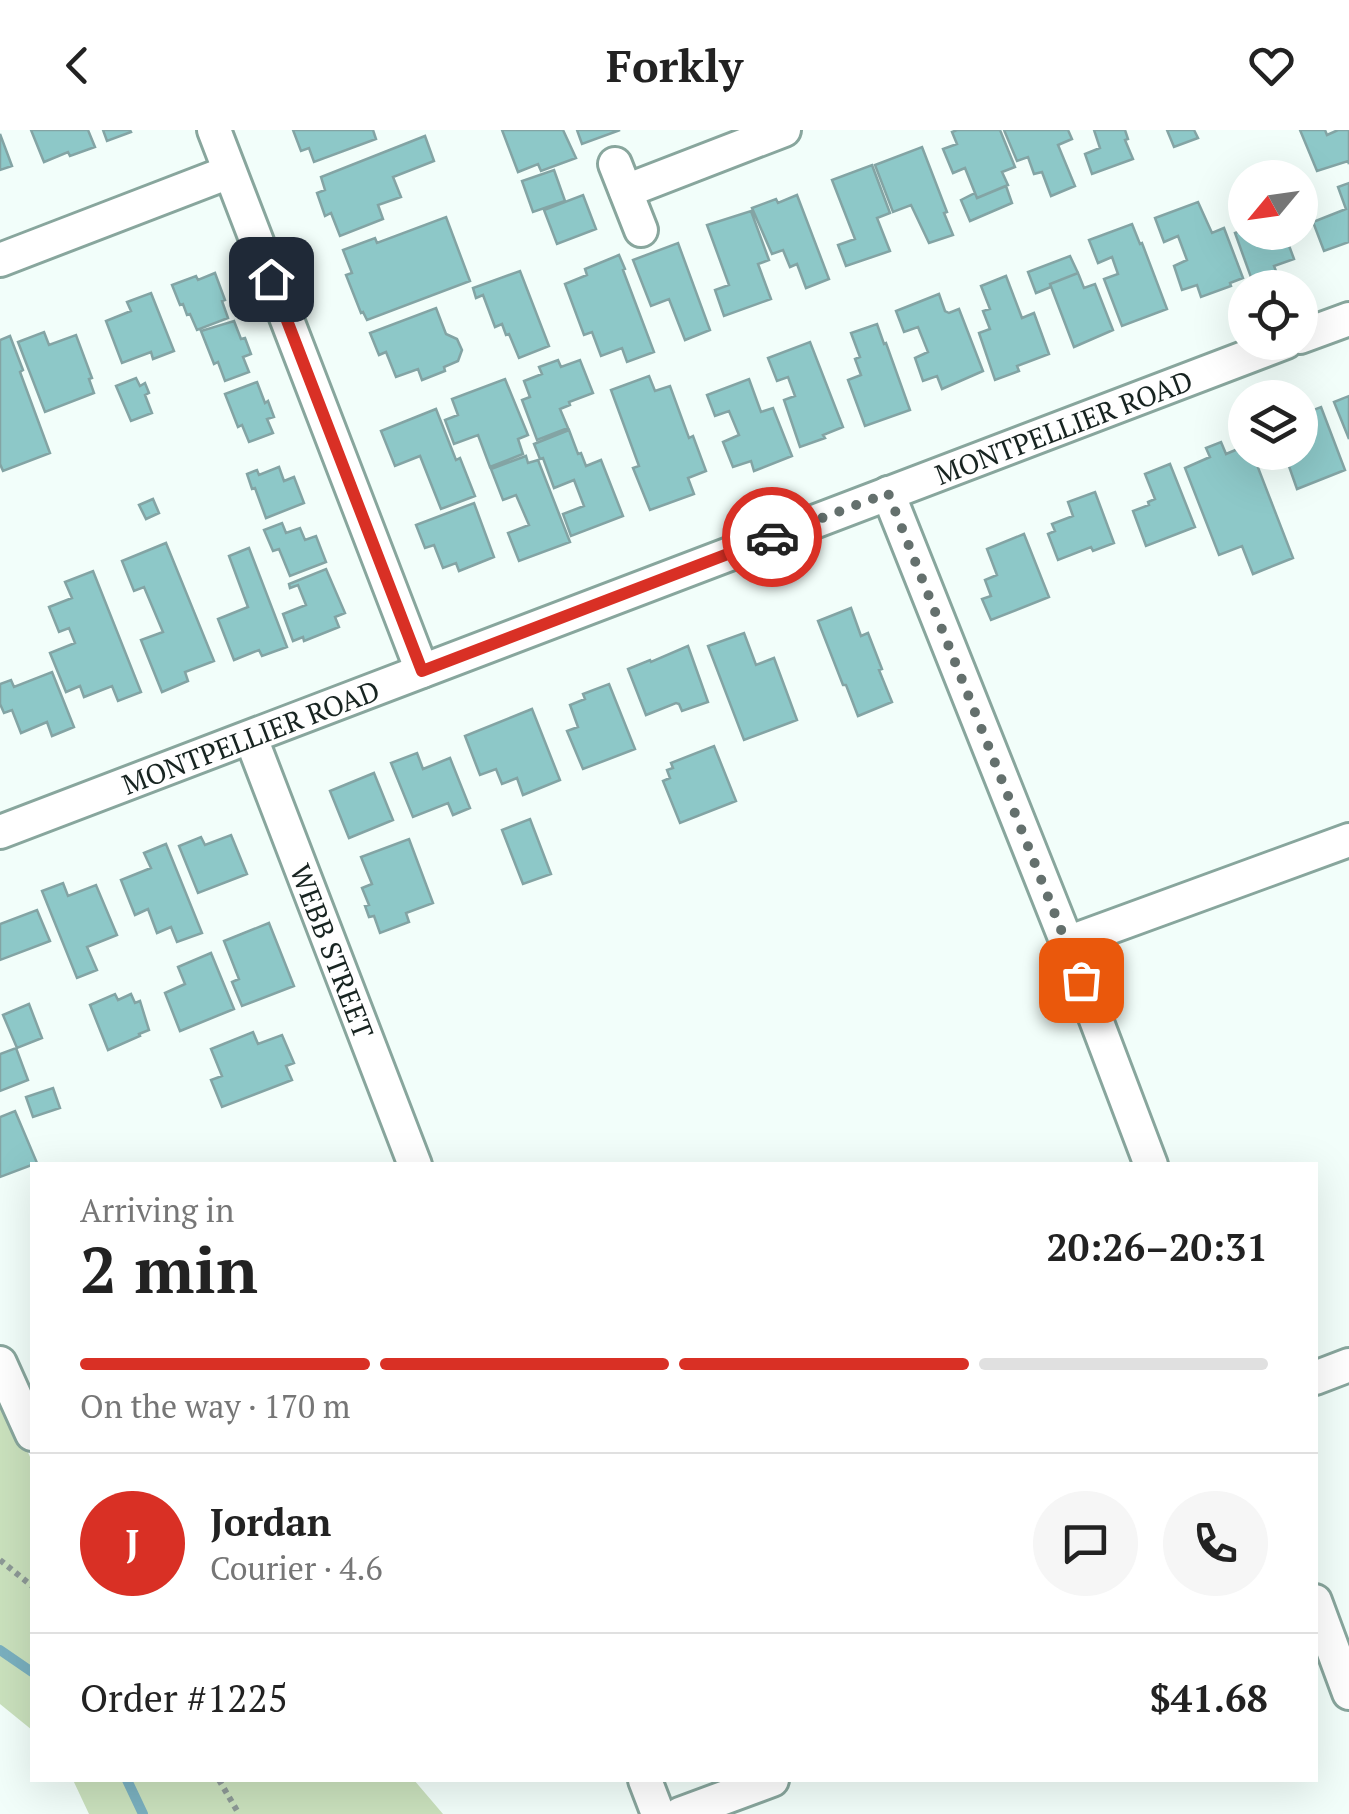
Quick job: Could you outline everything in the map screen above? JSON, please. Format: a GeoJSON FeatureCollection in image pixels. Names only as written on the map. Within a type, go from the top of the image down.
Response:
{"type":"FeatureCollection","features":[{"type":"Feature","properties":{"kind":"street"},"geometry":{"type":"LineString","coordinates":[[214,130],[422,671]]}},
{"type":"Feature","properties":{"kind":"street"},"geometry":{"type":"LineString","coordinates":[[641,230],[620,177],[784,130]]}},
{"type":"Feature","properties":{"kind":"street"},"geometry":{"type":"LineString","coordinates":[[0,260],[229,172]]}},
{"type":"Feature","properties":{"kind":"street"},"geometry":{"type":"LineString","coordinates":[[1318,330],[1349,319]]}},
{"type":"Feature","properties":{"kind":"street","name":"MONTPELLIER ROAD"},"geometry":{"type":"LineString","coordinates":[[0,832],[1239,360]]}},
{"type":"Feature","properties":{"kind":"street"},"geometry":{"type":"LineString","coordinates":[[888,493],[1067,942],[1150,1162]]}},
{"type":"Feature","properties":{"kind":"street","name":"WEBB STREET"},"geometry":{"type":"LineString","coordinates":[[251,738],[414,1162]]}},
{"type":"Feature","properties":{"kind":"street"},"geometry":{"type":"LineString","coordinates":[[1067,942],[1349,840]]}},
{"type":"Feature","properties":{"kind":"street"},"geometry":{"type":"LineString","coordinates":[[0,1363],[30,1430]]}},
{"type":"Feature","properties":{"kind":"street"},"geometry":{"type":"LineString","coordinates":[[1318,1377],[1349,1365]]}},
{"type":"Feature","properties":{"kind":"street"},"geometry":{"type":"LineString","coordinates":[[1318,1610],[1349,1694]]}},
{"type":"Feature","properties":{"kind":"street"},"geometry":{"type":"LineString","coordinates":[[646,1782],[658,1814]]}},
{"type":"Feature","properties":{"kind":"street"},"geometry":{"type":"LineString","coordinates":[[680,1814],[767,1782]]}},
{"type":"Feature","properties":{"kind":"path"},"geometry":{"type":"LineString","coordinates":[[0,1560],[30,1584]]}},
{"type":"Feature","properties":{"kind":"path"},"geometry":{"type":"LineString","coordinates":[[220,1782],[238,1814]]}},
{"type":"Feature","properties":{"kind":"green space"},"geometry":{"type":"Polygon","coordinates":[[[0,1393],[30,1457],[30,1728],[0,1704],[0,1393]]]}},
{"type":"Feature","properties":{"kind":"green space"},"geometry":{"type":"Polygon","coordinates":[[[74,1782],[416,1782],[443,1814],[89,1814],[74,1782]]]}},
{"type":"Feature","properties":{"kind":"building"},"geometry":{"type":"Polygon","coordinates":[[[31,130],[88,130],[95,147],[44,162],[31,130]]]}},
{"type":"Feature","properties":{"kind":"building"},"geometry":{"type":"Polygon","coordinates":[[[103,130],[130,130],[131,132],[107,141],[103,130]]]}},
{"type":"Feature","properties":{"kind":"building"},"geometry":{"type":"Polygon","coordinates":[[[293,130],[373,130],[376,139],[314,162],[309,148],[301,151],[293,130]]]}},
{"type":"Feature","properties":{"kind":"building"},"geometry":{"type":"Polygon","coordinates":[[[502,130],[563,130],[576,158],[541,171],[538,164],[518,172],[502,130]]]}},
{"type":"Feature","properties":{"kind":"building"},"geometry":{"type":"Polygon","coordinates":[[[577,130],[620,130],[582,144],[577,130]]]}},
{"type":"Feature","properties":{"kind":"building"},"geometry":{"type":"Polygon","coordinates":[[[1000,130],[1015,167],[1002,172],[1008,185],[977,198],[965,168],[953,173],[943,149],[957,144],[952,132],[1000,130]]]}},
{"type":"Feature","properties":{"kind":"building"},"geometry":{"type":"Polygon","coordinates":[[[1004,130],[1068,130],[1072,139],[1058,145],[1075,186],[1051,196],[1042,172],[1034,174],[1028,157],[1017,161],[1004,130]]]}},
{"type":"Feature","properties":{"kind":"building"},"geometry":{"type":"Polygon","coordinates":[[[1094,130],[1125,130],[1133,159],[1092,174],[1085,154],[1100,148],[1094,130]]]}},
{"type":"Feature","properties":{"kind":"building"},"geometry":{"type":"Polygon","coordinates":[[[1167,130],[1194,130],[1198,138],[1174,147],[1167,130]]]}},
{"type":"Feature","properties":{"kind":"building"},"geometry":{"type":"Polygon","coordinates":[[[1300,130],[1325,130],[1327,135],[1349,130],[1349,164],[1348,161],[1318,171],[1318,160],[1312,160],[1300,130]]]}},
{"type":"Feature","properties":{"kind":"building"},"geometry":{"type":"Polygon","coordinates":[[[0,134],[12,166],[0,170],[0,134]]]}},
{"type":"Feature","properties":{"kind":"building"},"geometry":{"type":"Polygon","coordinates":[[[425,136],[434,161],[393,177],[401,197],[378,205],[383,219],[340,236],[331,213],[325,216],[317,193],[325,190],[321,177],[425,136]]]}},
{"type":"Feature","properties":{"kind":"building"},"geometry":{"type":"Polygon","coordinates":[[[922,147],[953,235],[929,243],[911,205],[893,212],[875,165],[922,147]]]}},
{"type":"Feature","properties":{"kind":"building"},"geometry":{"type":"Polygon","coordinates":[[[872,165],[890,213],[877,218],[890,251],[846,266],[838,245],[855,239],[832,180],[872,165]]]}},
{"type":"Feature","properties":{"kind":"building"},"geometry":{"type":"Polygon","coordinates":[[[554,170],[565,201],[533,212],[522,181],[554,170]]]}},
{"type":"Feature","properties":{"kind":"building"},"geometry":{"type":"Polygon","coordinates":[[[1349,183],[1349,242],[1324,251],[1318,220],[1346,209],[1338,187],[1349,183]]]}},
{"type":"Feature","properties":{"kind":"building"},"geometry":{"type":"Polygon","coordinates":[[[1006,186],[1012,203],[970,221],[961,200],[1006,186]]]}},
{"type":"Feature","properties":{"kind":"building"},"geometry":{"type":"Polygon","coordinates":[[[583,195],[596,229],[557,244],[544,210],[583,195]]]}},
{"type":"Feature","properties":{"kind":"building"},"geometry":{"type":"Polygon","coordinates":[[[797,195],[829,279],[806,288],[797,264],[790,267],[783,250],[772,254],[752,208],[797,195]]]}},
{"type":"Feature","properties":{"kind":"building"},"geometry":{"type":"Polygon","coordinates":[[[1198,202],[1212,233],[1224,228],[1228,250],[1232,250],[1240,270],[1228,270],[1228,287],[1201,297],[1197,285],[1182,290],[1174,266],[1187,260],[1178,236],[1164,242],[1155,218],[1198,202]]]}},
{"type":"Feature","properties":{"kind":"building"},"geometry":{"type":"Polygon","coordinates":[[[751,211],[769,260],[758,264],[771,299],[724,316],[715,290],[729,285],[707,225],[751,211]]]}},
{"type":"Feature","properties":{"kind":"building"},"geometry":{"type":"Polygon","coordinates":[[[446,217],[470,281],[367,320],[346,275],[352,273],[343,250],[375,238],[377,243],[446,217]]]}},
{"type":"Feature","properties":{"kind":"building"},"geometry":{"type":"Polygon","coordinates":[[[1132,224],[1167,309],[1122,326],[1104,279],[1118,274],[1112,257],[1098,263],[1089,240],[1132,224]]]}},
{"type":"Feature","properties":{"kind":"building"},"geometry":{"type":"Polygon","coordinates":[[[678,243],[710,330],[685,340],[669,299],[651,306],[633,260],[678,243]]]}},
{"type":"Feature","properties":{"kind":"building"},"geometry":{"type":"Polygon","coordinates":[[[1241,250],[1291,250],[1294,259],[1274,266],[1276,270],[1248,270],[1241,250]]]}},
{"type":"Feature","properties":{"kind":"building"},"geometry":{"type":"Polygon","coordinates":[[[619,255],[654,352],[627,362],[622,348],[601,356],[592,332],[584,335],[565,284],[587,275],[585,269],[619,255]]]}},
{"type":"Feature","properties":{"kind":"building"},"geometry":{"type":"Polygon","coordinates":[[[1070,256],[1078,273],[1036,293],[1028,272],[1070,256]]]}},
{"type":"Feature","properties":{"kind":"building"},"geometry":{"type":"Polygon","coordinates":[[[520,271],[549,346],[519,358],[509,334],[506,335],[502,324],[495,327],[483,295],[476,298],[473,288],[520,271]]]}},
{"type":"Feature","properties":{"kind":"building"},"geometry":{"type":"Polygon","coordinates":[[[215,273],[228,318],[197,330],[172,285],[215,273]]]}},
{"type":"Feature","properties":{"kind":"building"},"geometry":{"type":"Polygon","coordinates":[[[1078,273],[1084,288],[1095,284],[1113,330],[1074,347],[1050,284],[1078,273]]]}},
{"type":"Feature","properties":{"kind":"building"},"geometry":{"type":"Polygon","coordinates":[[[1006,276],[1022,318],[1034,313],[1049,354],[1017,366],[1019,371],[995,380],[979,333],[990,329],[983,311],[990,309],[981,286],[1006,276]]]}},
{"type":"Feature","properties":{"kind":"building"},"geometry":{"type":"Polygon","coordinates":[[[151,293],[174,351],[153,359],[151,352],[122,363],[106,321],[131,311],[127,302],[151,293]]]}},
{"type":"Feature","properties":{"kind":"building"},"geometry":{"type":"Polygon","coordinates":[[[939,294],[945,311],[959,309],[983,371],[942,389],[937,376],[923,381],[915,358],[928,352],[918,327],[904,332],[896,311],[939,294]]]}},
{"type":"Feature","properties":{"kind":"building"},"geometry":{"type":"Polygon","coordinates":[[[436,308],[446,334],[457,339],[462,350],[458,361],[422,380],[418,369],[396,377],[386,352],[379,355],[370,333],[436,308]]]}},
{"type":"Feature","properties":{"kind":"building"},"geometry":{"type":"Polygon","coordinates":[[[234,321],[251,354],[243,357],[249,372],[225,381],[201,331],[234,321]]]}},
{"type":"Feature","properties":{"kind":"building"},"geometry":{"type":"Polygon","coordinates":[[[877,324],[910,410],[865,426],[848,380],[861,375],[855,359],[860,357],[851,333],[877,324]]]}},
{"type":"Feature","properties":{"kind":"building"},"geometry":{"type":"Polygon","coordinates":[[[44,332],[49,345],[76,335],[94,393],[45,412],[18,342],[44,332]]]}},
{"type":"Feature","properties":{"kind":"building"},"geometry":{"type":"Polygon","coordinates":[[[10,336],[50,453],[3,471],[0,340],[10,336]]]}},
{"type":"Feature","properties":{"kind":"building"},"geometry":{"type":"Polygon","coordinates":[[[810,342],[843,427],[800,447],[784,400],[795,396],[788,377],[777,381],[768,358],[810,342]]]}},
{"type":"Feature","properties":{"kind":"building"},"geometry":{"type":"Polygon","coordinates":[[[558,360],[561,367],[580,360],[593,393],[560,409],[568,428],[537,440],[522,400],[530,397],[524,381],[542,374],[539,367],[558,360]]]}},
{"type":"Feature","properties":{"kind":"building"},"geometry":{"type":"Polygon","coordinates":[[[649,376],[655,391],[670,386],[706,471],[688,478],[694,494],[650,510],[633,468],[639,466],[611,390],[649,376]]]}},
{"type":"Feature","properties":{"kind":"building"},"geometry":{"type":"Polygon","coordinates":[[[136,378],[140,386],[145,383],[152,413],[131,421],[116,386],[136,378]]]}},
{"type":"Feature","properties":{"kind":"building"},"geometry":{"type":"Polygon","coordinates":[[[505,379],[528,435],[518,439],[523,454],[490,467],[478,435],[454,444],[445,420],[458,415],[452,399],[505,379]]]}},
{"type":"Feature","properties":{"kind":"building"},"geometry":{"type":"Polygon","coordinates":[[[749,379],[761,412],[773,408],[792,456],[754,471],[751,461],[733,467],[723,442],[739,435],[729,411],[715,416],[707,395],[749,379]]]}},
{"type":"Feature","properties":{"kind":"building"},"geometry":{"type":"Polygon","coordinates":[[[257,382],[274,417],[267,419],[273,433],[249,442],[242,425],[238,427],[225,394],[257,382]]]}},
{"type":"Feature","properties":{"kind":"building"},"geometry":{"type":"Polygon","coordinates":[[[1349,396],[1349,439],[1334,402],[1349,396]]]}},
{"type":"Feature","properties":{"kind":"building"},"geometry":{"type":"Polygon","coordinates":[[[1321,407],[1345,470],[1297,489],[1290,470],[1318,470],[1321,407]]]}},
{"type":"Feature","properties":{"kind":"building"},"geometry":{"type":"Polygon","coordinates":[[[436,409],[475,496],[441,509],[420,456],[395,466],[381,431],[436,409]]]}},
{"type":"Feature","properties":{"kind":"building"},"geometry":{"type":"Polygon","coordinates":[[[569,430],[586,466],[601,460],[623,516],[571,536],[563,514],[584,506],[574,480],[554,488],[534,444],[569,430]]]}},
{"type":"Feature","properties":{"kind":"building"},"geometry":{"type":"Polygon","coordinates":[[[1221,442],[1228,453],[1228,470],[1259,470],[1293,558],[1253,574],[1242,546],[1219,555],[1185,468],[1210,457],[1206,448],[1221,442]]]}},
{"type":"Feature","properties":{"kind":"building"},"geometry":{"type":"Polygon","coordinates":[[[526,456],[528,463],[538,460],[570,542],[519,561],[508,533],[529,525],[516,495],[503,500],[491,469],[526,456]]]}},
{"type":"Feature","properties":{"kind":"building"},"geometry":{"type":"Polygon","coordinates":[[[1170,464],[1195,527],[1146,546],[1133,511],[1155,499],[1145,474],[1170,464]]]}},
{"type":"Feature","properties":{"kind":"building"},"geometry":{"type":"Polygon","coordinates":[[[279,467],[284,481],[294,477],[304,503],[266,518],[247,474],[257,470],[259,475],[279,467]]]}},
{"type":"Feature","properties":{"kind":"building"},"geometry":{"type":"Polygon","coordinates":[[[1095,492],[1114,543],[1058,560],[1048,534],[1055,531],[1052,524],[1073,516],[1068,502],[1095,492]]]}},
{"type":"Feature","properties":{"kind":"building"},"geometry":{"type":"Polygon","coordinates":[[[153,499],[159,513],[146,519],[139,505],[153,499]]]}},
{"type":"Feature","properties":{"kind":"building"},"geometry":{"type":"Polygon","coordinates":[[[474,503],[494,557],[459,571],[456,563],[443,568],[434,545],[425,548],[416,525],[474,503]]]}},
{"type":"Feature","properties":{"kind":"building"},"geometry":{"type":"Polygon","coordinates":[[[282,523],[286,533],[300,528],[305,540],[316,536],[326,562],[290,576],[279,549],[273,551],[264,530],[282,523]]]}},
{"type":"Feature","properties":{"kind":"building"},"geometry":{"type":"Polygon","coordinates":[[[1024,534],[1049,597],[991,620],[982,599],[991,596],[985,580],[997,575],[987,549],[1024,534]]]}},
{"type":"Feature","properties":{"kind":"building"},"geometry":{"type":"Polygon","coordinates":[[[166,543],[214,661],[185,672],[188,681],[162,692],[141,640],[163,632],[144,587],[134,591],[122,561],[166,543]]]}},
{"type":"Feature","properties":{"kind":"building"},"geometry":{"type":"Polygon","coordinates":[[[249,548],[287,647],[262,656],[259,650],[234,660],[218,619],[248,607],[229,556],[249,548]]]}},
{"type":"Feature","properties":{"kind":"building"},"geometry":{"type":"Polygon","coordinates":[[[326,569],[345,613],[335,617],[339,627],[304,641],[303,637],[293,641],[283,614],[306,605],[298,585],[290,588],[289,584],[326,569]]]}},
{"type":"Feature","properties":{"kind":"building"},"geometry":{"type":"Polygon","coordinates":[[[93,571],[141,692],[118,701],[112,686],[84,697],[80,686],[66,692],[50,653],[75,643],[69,628],[59,632],[49,607],[72,598],[65,582],[93,571]]]}},
{"type":"Feature","properties":{"kind":"building"},"geometry":{"type":"Polygon","coordinates":[[[851,608],[861,636],[868,633],[892,702],[858,716],[818,621],[851,608]]]}},
{"type":"Feature","properties":{"kind":"building"},"geometry":{"type":"Polygon","coordinates":[[[744,633],[756,665],[774,658],[797,720],[744,740],[708,646],[744,633]]]}},
{"type":"Feature","properties":{"kind":"building"},"geometry":{"type":"Polygon","coordinates":[[[688,646],[708,702],[682,711],[676,703],[646,715],[628,669],[688,646]]]}},
{"type":"Feature","properties":{"kind":"building"},"geometry":{"type":"Polygon","coordinates":[[[52,672],[74,727],[52,736],[47,722],[21,733],[12,710],[4,713],[0,704],[0,684],[11,680],[14,687],[52,672]]]}},
{"type":"Feature","properties":{"kind":"building"},"geometry":{"type":"Polygon","coordinates":[[[609,684],[635,749],[583,769],[567,731],[578,727],[570,705],[585,699],[583,694],[609,684]]]}},
{"type":"Feature","properties":{"kind":"building"},"geometry":{"type":"Polygon","coordinates":[[[532,709],[560,780],[523,795],[517,778],[502,784],[496,769],[480,775],[465,736],[532,709]]]}},
{"type":"Feature","properties":{"kind":"building"},"geometry":{"type":"Polygon","coordinates":[[[714,746],[736,801],[680,823],[663,781],[670,778],[667,770],[673,768],[671,763],[714,746]]]}},
{"type":"Feature","properties":{"kind":"building"},"geometry":{"type":"Polygon","coordinates":[[[417,753],[423,769],[450,758],[470,808],[453,815],[448,803],[413,817],[391,763],[417,753]]]}},
{"type":"Feature","properties":{"kind":"building"},"geometry":{"type":"Polygon","coordinates":[[[374,773],[393,820],[349,838],[330,791],[374,773]]]}},
{"type":"Feature","properties":{"kind":"building"},"geometry":{"type":"Polygon","coordinates":[[[530,819],[551,874],[523,884],[502,830],[530,819]]]}},
{"type":"Feature","properties":{"kind":"building"},"geometry":{"type":"Polygon","coordinates":[[[231,835],[247,874],[198,893],[179,846],[201,837],[205,845],[231,835]]]}},
{"type":"Feature","properties":{"kind":"building"},"geometry":{"type":"Polygon","coordinates":[[[409,839],[433,903],[406,913],[409,922],[380,933],[374,916],[369,917],[365,906],[369,905],[362,888],[372,884],[361,857],[409,839]]]}},
{"type":"Feature","properties":{"kind":"building"},"geometry":{"type":"Polygon","coordinates":[[[166,844],[202,933],[177,942],[171,927],[157,933],[148,909],[135,915],[121,880],[151,868],[144,853],[166,844]]]}},
{"type":"Feature","properties":{"kind":"building"},"geometry":{"type":"Polygon","coordinates":[[[63,883],[68,896],[96,885],[117,935],[87,947],[97,970],[77,978],[42,891],[63,883]]]}},
{"type":"Feature","properties":{"kind":"building"},"geometry":{"type":"Polygon","coordinates":[[[37,910],[50,941],[0,960],[0,924],[37,910]]]}},
{"type":"Feature","properties":{"kind":"building"},"geometry":{"type":"Polygon","coordinates":[[[269,923],[294,986],[242,1006],[232,982],[239,979],[224,941],[269,923]]]}},
{"type":"Feature","properties":{"kind":"building"},"geometry":{"type":"Polygon","coordinates":[[[211,953],[234,1009],[180,1031],[165,993],[185,984],[178,967],[211,953]]]}},
{"type":"Feature","properties":{"kind":"building"},"geometry":{"type":"Polygon","coordinates":[[[115,994],[118,1000],[131,994],[135,1003],[140,1001],[149,1030],[108,1050],[90,1005],[115,994]]]}},
{"type":"Feature","properties":{"kind":"building"},"geometry":{"type":"Polygon","coordinates":[[[29,1004],[42,1038],[17,1048],[3,1015],[29,1004]]]}},
{"type":"Feature","properties":{"kind":"building"},"geometry":{"type":"Polygon","coordinates":[[[253,1032],[258,1044],[282,1035],[294,1063],[286,1066],[292,1080],[222,1107],[211,1080],[222,1076],[211,1049],[253,1032]]]}},
{"type":"Feature","properties":{"kind":"building"},"geometry":{"type":"Polygon","coordinates":[[[16,1048],[28,1080],[0,1091],[0,1054],[16,1048]]]}},
{"type":"Feature","properties":{"kind":"building"},"geometry":{"type":"Polygon","coordinates":[[[53,1088],[60,1108],[33,1117],[26,1097],[53,1088]]]}},
{"type":"Feature","properties":{"kind":"building"},"geometry":{"type":"Polygon","coordinates":[[[15,1111],[37,1162],[0,1177],[0,1117],[15,1111]]]}},
{"type":"Feature","properties":{"kind":"waterway"},"geometry":{"type":"LineString","coordinates":[[0,1650],[30,1671]]}},
{"type":"Feature","properties":{"kind":"waterway"},"geometry":{"type":"LineString","coordinates":[[128,1782],[143,1814]]}},
{"type":"Feature","properties":{"kind":"way so far"},"geometry":{"type":"LineString","coordinates":[[772,537],[888,493],[1081,980]]}},
{"type":"Feature","properties":{"kind":"route"},"geometry":{"type":"LineString","coordinates":[[271,279],[422,671],[772,537]]}}]}
